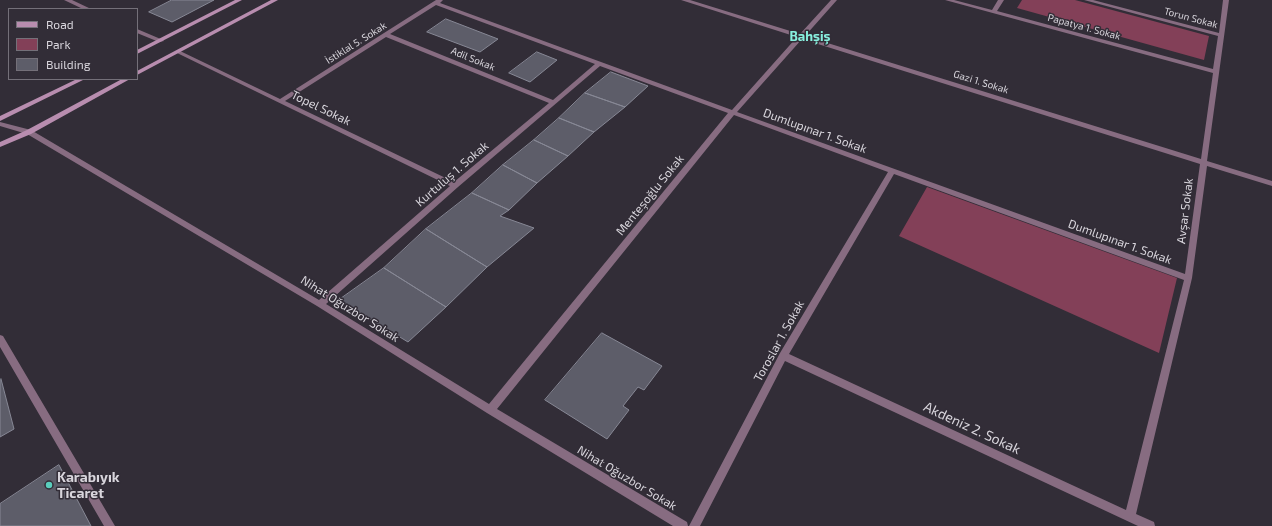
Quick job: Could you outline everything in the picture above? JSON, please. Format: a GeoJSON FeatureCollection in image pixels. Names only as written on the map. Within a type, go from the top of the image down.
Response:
{"type":"FeatureCollection","features":[{"type":"Feature","properties":{"kind":"main road"},"geometry":{"type":"LineString","coordinates":[[138,52],[238,0]]}},
{"type":"Feature","properties":{"kind":"main road"},"geometry":{"type":"LineString","coordinates":[[138,72],[275,0]]}},
{"type":"Feature","properties":{"kind":"main road"},"geometry":{"type":"LineString","coordinates":[[0,119],[80,80]]}},
{"type":"Feature","properties":{"kind":"main road"},"geometry":{"type":"LineString","coordinates":[[0,146],[125,80]]}},
{"type":"Feature","properties":{"kind":"street"},"geometry":{"type":"LineString","coordinates":[[68,0],[86,8]]}},
{"type":"Feature","properties":{"kind":"street","name":"Gazi 1. Sokak"},"geometry":{"type":"LineString","coordinates":[[684,0],[1272,184]]}},
{"type":"Feature","properties":{"kind":"street","name":"Menteşoğlu Sokak"},"geometry":{"type":"LineString","coordinates":[[490,410],[732,113],[834,0]]}},
{"type":"Feature","properties":{"kind":"street","name":"Papatya 1. Sokak"},"geometry":{"type":"LineString","coordinates":[[948,0],[1216,72]]}},
{"type":"Feature","properties":{"kind":"street"},"geometry":{"type":"LineString","coordinates":[[994,12],[1001,0]]}},
{"type":"Feature","properties":{"kind":"street","name":"Torun Sokak"},"geometry":{"type":"LineString","coordinates":[[1087,0],[1221,35]]}},
{"type":"Feature","properties":{"kind":"street","name":"Avşar Sokak"},"geometry":{"type":"LineString","coordinates":[[1130,516],[1188,278],[1226,0]]}},
{"type":"Feature","properties":{"kind":"street","name":"İstiklal 5. Sokak"},"geometry":{"type":"LineString","coordinates":[[281,101],[438,1]]}},
{"type":"Feature","properties":{"kind":"street","name":"Dumlupınar 1. Sokak"},"geometry":{"type":"LineString","coordinates":[[438,1],[732,113],[1188,278]]}},
{"type":"Feature","properties":{"kind":"street"},"geometry":{"type":"LineString","coordinates":[[138,31],[161,41]]}},
{"type":"Feature","properties":{"kind":"street","name":"Adil Sokak"},"geometry":{"type":"LineString","coordinates":[[386,34],[553,102]]}},
{"type":"Feature","properties":{"kind":"street","name":"Topel Sokak"},"geometry":{"type":"LineString","coordinates":[[178,52],[455,185]]}},
{"type":"Feature","properties":{"kind":"street","name":"Kurtuluş 1. Sokak"},"geometry":{"type":"LineString","coordinates":[[320,304],[455,185],[600,63]]}},
{"type":"Feature","properties":{"kind":"street","name":"Nihat Oğuzbor Sokak"},"geometry":{"type":"LineString","coordinates":[[0,124],[29,132],[320,304],[490,410],[683,526]]}},
{"type":"Feature","properties":{"kind":"street","name":"Toroslar 1. Sokak"},"geometry":{"type":"LineString","coordinates":[[694,526],[783,356],[892,171]]}},
{"type":"Feature","properties":{"kind":"street"},"geometry":{"type":"LineString","coordinates":[[0,339],[110,526]]}},
{"type":"Feature","properties":{"kind":"street","name":"Akdeniz 2. Sokak"},"geometry":{"type":"LineString","coordinates":[[783,356],[1150,526]]}},
{"type":"Feature","properties":{"kind":"green space"},"geometry":{"type":"Polygon","coordinates":[[[1022,0],[1075,0],[1209,36],[1204,60],[1017,8],[1022,0]]]}},
{"type":"Feature","properties":{"kind":"green space"},"geometry":{"type":"Polygon","coordinates":[[[927,187],[1177,278],[1159,353],[899,236],[927,187]]]}},
{"type":"Feature","properties":{"kind":"building"},"geometry":{"type":"Polygon","coordinates":[[[172,0],[214,0],[172,22],[149,12],[172,0]]]}},
{"type":"Feature","properties":{"kind":"building"},"geometry":{"type":"Polygon","coordinates":[[[446,19],[498,39],[480,52],[427,32],[446,19]]]}},
{"type":"Feature","properties":{"kind":"building"},"geometry":{"type":"Polygon","coordinates":[[[537,52],[557,60],[530,82],[509,73],[537,52]]]}},
{"type":"Feature","properties":{"kind":"building"},"geometry":{"type":"Polygon","coordinates":[[[611,72],[648,86],[625,107],[585,93],[611,72]]]}},
{"type":"Feature","properties":{"kind":"building"},"geometry":{"type":"Polygon","coordinates":[[[585,93],[625,107],[594,132],[559,118],[585,93]]]}},
{"type":"Feature","properties":{"kind":"building"},"geometry":{"type":"Polygon","coordinates":[[[559,118],[594,132],[568,156],[534,140],[559,118]]]}},
{"type":"Feature","properties":{"kind":"building"},"geometry":{"type":"Polygon","coordinates":[[[534,140],[568,156],[537,183],[503,165],[534,140]]]}},
{"type":"Feature","properties":{"kind":"building"},"geometry":{"type":"Polygon","coordinates":[[[503,165],[537,183],[509,210],[472,193],[503,165]]]}},
{"type":"Feature","properties":{"kind":"building"},"geometry":{"type":"Polygon","coordinates":[[[472,193],[509,210],[500,216],[534,228],[487,267],[426,229],[472,193]]]}},
{"type":"Feature","properties":{"kind":"building"},"geometry":{"type":"Polygon","coordinates":[[[426,229],[487,267],[446,307],[384,268],[426,229]]]}},
{"type":"Feature","properties":{"kind":"building"},"geometry":{"type":"Polygon","coordinates":[[[384,268],[446,307],[408,342],[339,300],[384,268]]]}},
{"type":"Feature","properties":{"kind":"building"},"geometry":{"type":"Polygon","coordinates":[[[602,333],[662,366],[644,390],[638,387],[623,406],[629,410],[607,439],[545,400],[602,333]]]}},
{"type":"Feature","properties":{"kind":"building"},"geometry":{"type":"Polygon","coordinates":[[[1,379],[14,429],[0,437],[0,380],[1,379]]]}},
{"type":"Feature","properties":{"kind":"building","name":"Karabıyık Ticaret"},"geometry":{"type":"Polygon","coordinates":[[[59,465],[91,526],[0,526],[0,504],[59,465]]]}},
{"type":"Feature","properties":{"kind":"place","name":"Karabıyık Ticaret"},"geometry":{"type":"Point","coordinates":[49,485]}},
{"type":"Feature","properties":{"kind":"district","name":"Bahşiş"},"geometry":{"type":"Point","coordinates":[810,37]}}]}
